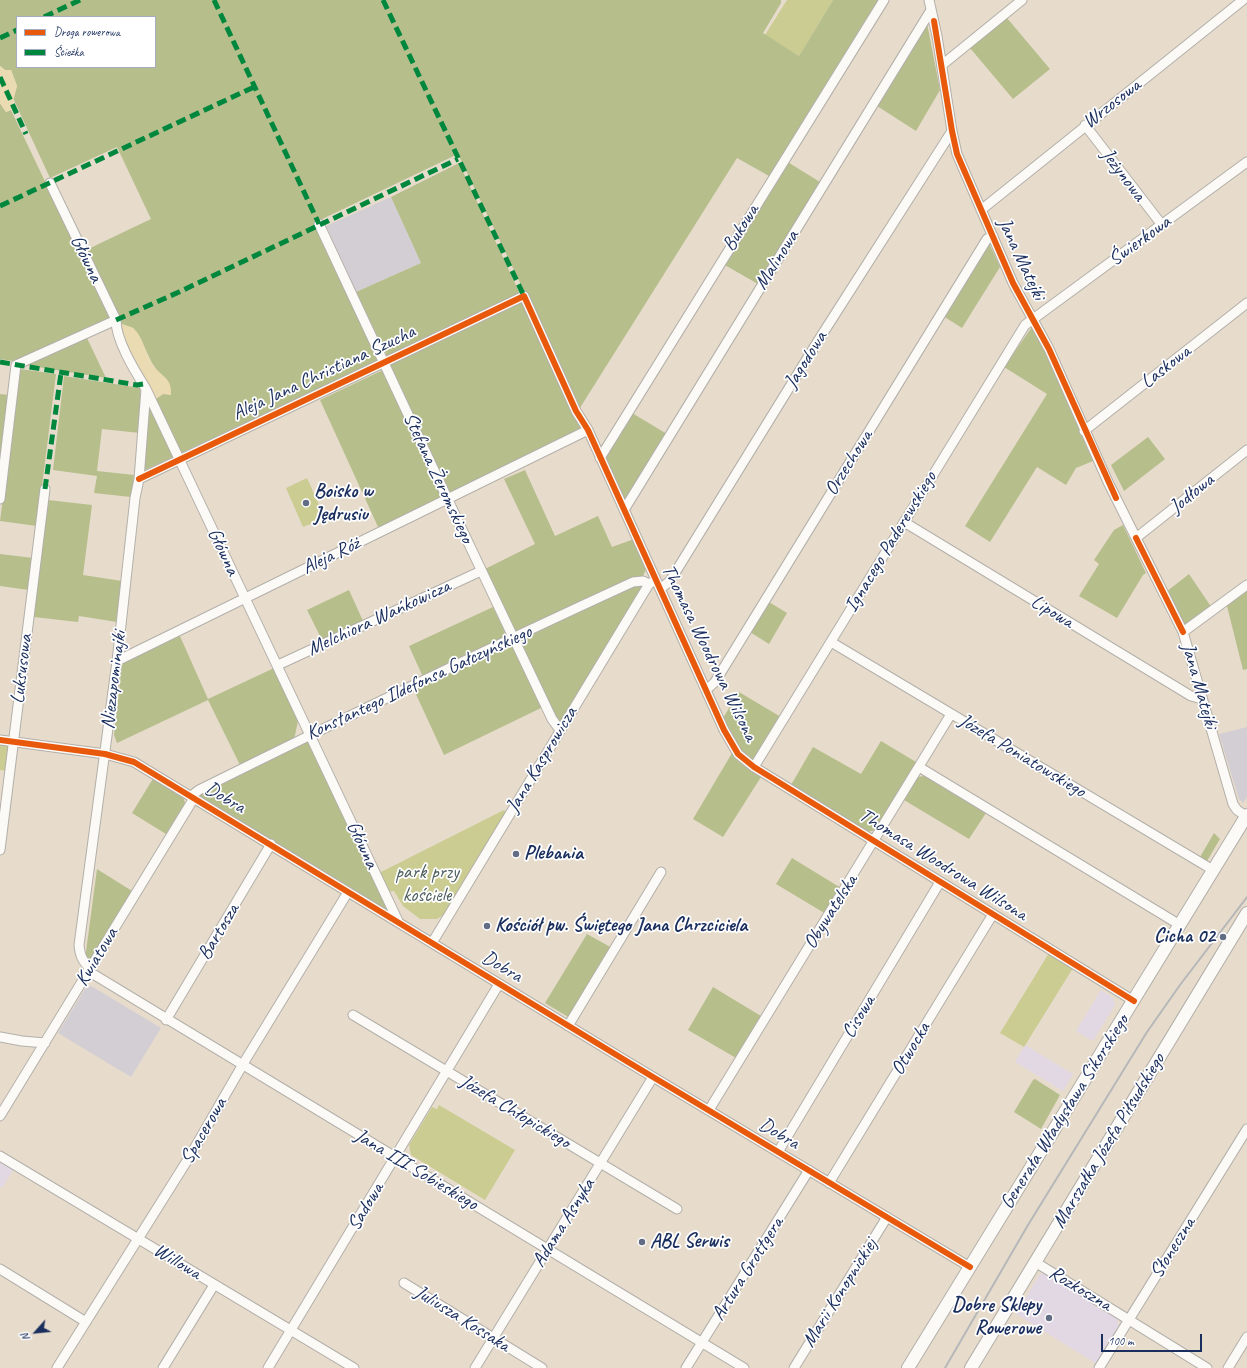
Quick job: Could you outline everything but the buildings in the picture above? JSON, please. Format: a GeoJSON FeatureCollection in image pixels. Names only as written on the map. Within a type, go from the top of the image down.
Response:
{"type":"FeatureCollection","features":[{"type":"Feature","properties":{"kind":"main road","name":"Generała Władysława Sikorskiego"},"geometry":{"type":"LineString","coordinates":[[908,1368],[1247,816]]}},
{"type":"Feature","properties":{"kind":"main road","name":"Marszałka Józefa Piłsudskiego"},"geometry":{"type":"LineString","coordinates":[[971,1368],[1247,913]]}},
{"type":"Feature","properties":{"kind":"street","name":"Bukowa"},"geometry":{"type":"LineString","coordinates":[[600,458],[884,0]]}},
{"type":"Feature","properties":{"kind":"street","name":"Jana Matejki"},"geometry":{"type":"LineString","coordinates":[[929,0],[957,154],[1013,282],[1049,349],[1084,431],[1184,632],[1233,804],[1237,810],[1247,816]]}},
{"type":"Feature","properties":{"kind":"street"},"geometry":{"type":"LineString","coordinates":[[942,65],[1022,0]]}},
{"type":"Feature","properties":{"kind":"street","name":"Wrzosowa"},"geometry":{"type":"LineString","coordinates":[[981,210],[1085,125],[1243,0]]}},
{"type":"Feature","properties":{"kind":"street","name":"Malinowa"},"geometry":{"type":"LineString","coordinates":[[624,510],[931,10]]}},
{"type":"Feature","properties":{"kind":"street","name":"Jeżynowa"},"geometry":{"type":"LineString","coordinates":[[1085,125],[1162,225]]}},
{"type":"Feature","properties":{"kind":"street","name":"Jagodowa"},"geometry":{"type":"LineString","coordinates":[[655,584],[670,581],[826,327],[952,131]]}},
{"type":"Feature","properties":{"kind":"street","name":"Świerkowa"},"geometry":{"type":"LineString","coordinates":[[1033,320],[1247,162]]}},
{"type":"Feature","properties":{"kind":"street","name":"Główna"},"geometry":{"type":"LineString","coordinates":[[50,183],[116,320],[116,328],[128,357],[146,389],[180,459],[244,598],[278,665],[398,922]]}},
{"type":"Feature","properties":{"kind":"street","name":"Stefana Żeromskiego"},"geometry":{"type":"LineString","coordinates":[[320,224],[513,639],[552,719],[560,730]]}},
{"type":"Feature","properties":{"kind":"street","name":"Orzechowa"},"geometry":{"type":"LineString","coordinates":[[706,690],[715,682],[987,239],[993,236]]}},
{"type":"Feature","properties":{"kind":"street","name":"Thomasa Woodrowa Wilsona"},"geometry":{"type":"LineString","coordinates":[[524,296],[569,398],[588,430],[655,584],[731,744],[738,754],[754,767],[874,842],[1134,1001]]}},
{"type":"Feature","properties":{"kind":"street","name":"Aleja Jana Christiana Szucha"},"geometry":{"type":"LineString","coordinates":[[139,479],[524,296]]}},
{"type":"Feature","properties":{"kind":"street","name":"Laskowa"},"geometry":{"type":"LineString","coordinates":[[1084,431],[1247,303]]}},
{"type":"Feature","properties":{"kind":"street"},"geometry":{"type":"LineString","coordinates":[[0,499],[16,365],[116,320]]}},
{"type":"Feature","properties":{"kind":"street","name":"Ignacego Paderewskiego"},"geometry":{"type":"LineString","coordinates":[[754,767],[1025,325],[1033,320]]}},
{"type":"Feature","properties":{"kind":"street","name":"Niezapominajki"},"geometry":{"type":"LineString","coordinates":[[89,970],[80,955],[79,944],[117,661],[135,498],[139,479],[146,389]]}},
{"type":"Feature","properties":{"kind":"street","name":"Aleja Róż"},"geometry":{"type":"LineString","coordinates":[[117,661],[448,500],[588,430]]}},
{"type":"Feature","properties":{"kind":"street","name":"Jodłowa"},"geometry":{"type":"LineString","coordinates":[[1136,538],[1247,450]]}},
{"type":"Feature","properties":{"kind":"street","name":"Luksusowa"},"geometry":{"type":"LineString","coordinates":[[0,850],[45,489]]}},
{"type":"Feature","properties":{"kind":"street","name":"Lipowa"},"geometry":{"type":"LineString","coordinates":[[904,522],[1191,696],[1202,699]]}},
{"type":"Feature","properties":{"kind":"street","name":"Melchiora Wańkowicza"},"geometry":{"type":"LineString","coordinates":[[278,665],[481,571]]}},
{"type":"Feature","properties":{"kind":"street","name":"Konstantego Ildefonsa Gałczyńskiego"},"geometry":{"type":"LineString","coordinates":[[193,797],[199,790],[310,735],[633,582],[643,581],[655,584]]}},
{"type":"Feature","properties":{"kind":"street","name":"Jana Kasprowicza"},"geometry":{"type":"LineString","coordinates":[[432,943],[560,730],[655,584]]}},
{"type":"Feature","properties":{"kind":"street"},"geometry":{"type":"LineString","coordinates":[[1184,632],[1247,585]]}},
{"type":"Feature","properties":{"kind":"street","name":"Józefa Poniatowskiego"},"geometry":{"type":"LineString","coordinates":[[831,642],[1213,870]]}},
{"type":"Feature","properties":{"kind":"street","name":"Obywatelska"},"geometry":{"type":"LineString","coordinates":[[709,1110],[951,714]]}},
{"type":"Feature","properties":{"kind":"street","name":"Dobra"},"geometry":{"type":"LineString","coordinates":[[0,740],[105,754],[134,762],[568,1026],[970,1267]]}},
{"type":"Feature","properties":{"kind":"street"},"geometry":{"type":"LineString","coordinates":[[919,768],[1180,925]]}},
{"type":"Feature","properties":{"kind":"street","name":"Kwiatowa"},"geometry":{"type":"LineString","coordinates":[[0,1116],[46,1043],[193,797]]}},
{"type":"Feature","properties":{"kind":"street","name":"Bartosza"},"geometry":{"type":"LineString","coordinates":[[166,1020],[271,844]]}},
{"type":"Feature","properties":{"kind":"street"},"geometry":{"type":"LineString","coordinates":[[568,1026],[661,872]]}},
{"type":"Feature","properties":{"kind":"street","name":"Cisowa"},"geometry":{"type":"LineString","coordinates":[[778,1152],[940,882]]}},
{"type":"Feature","properties":{"kind":"street","name":"Spacerowa"},"geometry":{"type":"LineString","coordinates":[[57,1368],[190,1156],[242,1066],[348,892]]}},
{"type":"Feature","properties":{"kind":"street","name":"Otwocka"},"geometry":{"type":"LineString","coordinates":[[829,1183],[993,914]]}},
{"type":"Feature","properties":{"kind":"street","name":"Jana III Sobieskiego"},"geometry":{"type":"LineString","coordinates":[[89,970],[166,1020],[744,1368]]}},
{"type":"Feature","properties":{"kind":"street","name":"Sadowa"},"geometry":{"type":"LineString","coordinates":[[268,1368],[499,984]]}},
{"type":"Feature","properties":{"kind":"street","name":"Józefa Chłopickiego"},"geometry":{"type":"LineString","coordinates":[[353,1015],[677,1209]]}},
{"type":"Feature","properties":{"kind":"street"},"geometry":{"type":"LineString","coordinates":[[0,1037],[46,1043]]}},
{"type":"Feature","properties":{"kind":"street","name":"Adama Asnyka"},"geometry":{"type":"LineString","coordinates":[[475,1368],[653,1077]]}},
{"type":"Feature","properties":{"kind":"street","name":"Słoneczna"},"geometry":{"type":"LineString","coordinates":[[1099,1368],[1247,1129]]}},
{"type":"Feature","properties":{"kind":"street","name":"Willowa"},"geometry":{"type":"LineString","coordinates":[[0,1156],[354,1368]]}},
{"type":"Feature","properties":{"kind":"street","name":"Artura Grottgera"},"geometry":{"type":"LineString","coordinates":[[686,1368],[809,1170]]}},
{"type":"Feature","properties":{"kind":"street","name":"Marii Konopnickiej"},"geometry":{"type":"LineString","coordinates":[[794,1368],[887,1217]]}},
{"type":"Feature","properties":{"kind":"street","name":"Rozkoszna"},"geometry":{"type":"LineString","coordinates":[[1035,1262],[1129,1319],[1201,1367]]}},
{"type":"Feature","properties":{"kind":"street"},"geometry":{"type":"LineString","coordinates":[[0,1269],[86,1322]]}},
{"type":"Feature","properties":{"kind":"street","name":"Juliusza Kossaka"},"geometry":{"type":"LineString","coordinates":[[404,1283],[542,1368]]}},
{"type":"Feature","properties":{"kind":"street"},"geometry":{"type":"LineString","coordinates":[[163,1368],[214,1285]]}},
{"type":"Feature","properties":{"kind":"street"},"geometry":{"type":"LineString","coordinates":[[1228,1368],[1247,1337]]}},
{"type":"Feature","properties":{"kind":"shaded area"},"geometry":{"type":"Polygon","coordinates":[[[391,197],[421,263],[356,292],[326,226],[391,197]]]}},
{"type":"Feature","properties":{"kind":"shaded area"},"geometry":{"type":"Polygon","coordinates":[[[1247,727],[1247,797],[1243,803],[1239,799],[1219,734],[1247,727]]]}},
{"type":"Feature","properties":{"kind":"shaded area"},"geometry":{"type":"Polygon","coordinates":[[[91,986],[161,1028],[131,1077],[58,1033],[85,989],[91,986]]]}},
{"type":"Feature","properties":{"kind":"shaded area"},"geometry":{"type":"Polygon","coordinates":[[[1101,990],[1113,998],[1115,1005],[1093,1041],[1076,1031],[1101,990]]]}},
{"type":"Feature","properties":{"kind":"shaded area"},"geometry":{"type":"Polygon","coordinates":[[[1025,1045],[1073,1074],[1063,1091],[1015,1062],[1025,1045]]]}},
{"type":"Feature","properties":{"kind":"shaded area"},"geometry":{"type":"Polygon","coordinates":[[[0,1162],[13,1170],[2,1188],[0,1187],[0,1162]]]}},
{"type":"Feature","properties":{"kind":"shaded area"},"geometry":{"type":"Polygon","coordinates":[[[1044,1273],[1117,1317],[1119,1326],[1097,1364],[1016,1314],[1040,1274],[1044,1273]]]}},
{"type":"Feature","properties":{"kind":"green space"},"geometry":{"type":"Polygon","coordinates":[[[0,0],[781,0],[781,3],[763,33],[799,56],[833,0],[878,0],[769,176],[737,158],[578,411],[527,297],[458,154],[316,222],[380,360],[183,452],[179,452],[154,400],[163,394],[159,373],[133,328],[122,324],[86,250],[151,219],[117,147],[50,178],[13,98],[17,86],[11,70],[5,70],[0,66],[0,0]]]}},
{"type":"Feature","properties":{"kind":"green space"},"geometry":{"type":"Polygon","coordinates":[[[787,0],[833,0],[799,56],[765,35],[787,0]]]}},
{"type":"Feature","properties":{"kind":"green space"},"geometry":{"type":"Polygon","coordinates":[[[1007,18],[1050,69],[1013,99],[970,48],[1007,18]]]}},
{"type":"Feature","properties":{"kind":"green space"},"geometry":{"type":"Polygon","coordinates":[[[927,23],[940,90],[916,131],[877,106],[927,23]]]}},
{"type":"Feature","properties":{"kind":"green space"},"geometry":{"type":"Polygon","coordinates":[[[0,103],[6,112],[11,110],[110,318],[23,359],[13,361],[0,359],[0,103]]]}},
{"type":"Feature","properties":{"kind":"green space"},"geometry":{"type":"Polygon","coordinates":[[[786,161],[820,182],[758,284],[723,264],[786,161]]]}},
{"type":"Feature","properties":{"kind":"green space"},"geometry":{"type":"Polygon","coordinates":[[[459,163],[520,294],[387,356],[356,292],[421,263],[391,197],[459,163]]]}},
{"type":"Feature","properties":{"kind":"green space"},"geometry":{"type":"Polygon","coordinates":[[[989,243],[1000,267],[962,328],[943,316],[989,243]]]}},
{"type":"Feature","properties":{"kind":"green space"},"geometry":{"type":"Polygon","coordinates":[[[523,302],[581,428],[451,494],[389,365],[523,302]]]}},
{"type":"Feature","properties":{"kind":"green space"},"geometry":{"type":"Polygon","coordinates":[[[1032,327],[1044,350],[1093,461],[1076,468],[1066,485],[1037,467],[990,542],[965,526],[1047,394],[1004,367],[1032,327]]]}},
{"type":"Feature","properties":{"kind":"green space"},"geometry":{"type":"Polygon","coordinates":[[[87,338],[106,378],[25,365],[87,338]]]}},
{"type":"Feature","properties":{"kind":"green space"},"geometry":{"type":"Polygon","coordinates":[[[20,369],[56,374],[37,526],[0,521],[20,369]]]}},
{"type":"Feature","properties":{"kind":"green space"},"geometry":{"type":"Polygon","coordinates":[[[383,370],[444,499],[379,529],[320,400],[383,370]]]}},
{"type":"Feature","properties":{"kind":"green space"},"geometry":{"type":"Polygon","coordinates":[[[64,376],[140,388],[140,433],[102,429],[97,471],[134,475],[131,497],[94,493],[97,476],[53,470],[64,376]]]}},
{"type":"Feature","properties":{"kind":"green space"},"geometry":{"type":"Polygon","coordinates":[[[0,394],[9,395],[0,467],[0,394]]]}},
{"type":"Feature","properties":{"kind":"green space"},"geometry":{"type":"Polygon","coordinates":[[[150,406],[174,457],[142,471],[150,406]]]}},
{"type":"Feature","properties":{"kind":"green space"},"geometry":{"type":"Polygon","coordinates":[[[632,413],[667,434],[623,503],[603,460],[632,413]]]}},
{"type":"Feature","properties":{"kind":"green space"},"geometry":{"type":"Polygon","coordinates":[[[1148,437],[1165,459],[1124,491],[1111,465],[1148,437]]]}},
{"type":"Feature","properties":{"kind":"green space"},"geometry":{"type":"Polygon","coordinates":[[[525,470],[555,536],[598,516],[612,547],[634,539],[647,567],[643,576],[520,634],[515,632],[485,569],[535,544],[504,479],[525,470]]]}},
{"type":"Feature","properties":{"kind":"green space"},"geometry":{"type":"Polygon","coordinates":[[[307,478],[325,518],[303,527],[286,488],[307,478]]]}},
{"type":"Feature","properties":{"kind":"green space"},"geometry":{"type":"Polygon","coordinates":[[[48,500],[92,505],[83,575],[122,581],[117,622],[79,616],[78,622],[34,617],[48,500]]]}},
{"type":"Feature","properties":{"kind":"green space"},"geometry":{"type":"Polygon","coordinates":[[[1123,525],[1146,573],[1143,575],[1117,618],[1079,596],[1099,564],[1094,560],[1114,530],[1123,525]]]}},
{"type":"Feature","properties":{"kind":"green space"},"geometry":{"type":"Polygon","coordinates":[[[0,554],[33,558],[29,590],[0,586],[0,554]]]}},
{"type":"Feature","properties":{"kind":"green space"},"geometry":{"type":"Polygon","coordinates":[[[1189,574],[1212,608],[1185,625],[1166,592],[1189,574]]]}},
{"type":"Feature","properties":{"kind":"green space"},"geometry":{"type":"Polygon","coordinates":[[[638,584],[643,587],[560,725],[519,641],[638,584]]]}},
{"type":"Feature","properties":{"kind":"green space"},"geometry":{"type":"Polygon","coordinates":[[[349,590],[363,621],[322,640],[307,610],[349,590]]]}},
{"type":"Feature","properties":{"kind":"green space"},"geometry":{"type":"Polygon","coordinates":[[[1247,591],[1247,669],[1243,670],[1227,606],[1247,591]]]}},
{"type":"Feature","properties":{"kind":"green space"},"geometry":{"type":"Polygon","coordinates":[[[769,602],[787,613],[769,644],[750,632],[769,602]]]}},
{"type":"Feature","properties":{"kind":"green space"},"geometry":{"type":"Polygon","coordinates":[[[493,607],[505,632],[502,640],[423,677],[409,646],[493,607]]]}},
{"type":"Feature","properties":{"kind":"green space"},"geometry":{"type":"Polygon","coordinates":[[[179,634],[208,699],[274,668],[298,721],[294,740],[240,765],[208,700],[117,743],[114,735],[122,665],[129,658],[179,634]]]}},
{"type":"Feature","properties":{"kind":"green space"},"geometry":{"type":"Polygon","coordinates":[[[512,643],[543,707],[444,755],[414,690],[512,643]]]}},
{"type":"Feature","properties":{"kind":"green space"},"geometry":{"type":"Polygon","coordinates":[[[739,692],[781,717],[755,759],[749,759],[744,755],[723,718],[739,692]]]}},
{"type":"Feature","properties":{"kind":"green space"},"geometry":{"type":"Polygon","coordinates":[[[309,741],[387,909],[385,911],[197,794],[309,741]]]}},
{"type":"Feature","properties":{"kind":"green space"},"geometry":{"type":"Polygon","coordinates":[[[881,741],[916,762],[875,830],[868,832],[791,785],[813,747],[861,774],[881,741]]]}},
{"type":"Feature","properties":{"kind":"green space"},"geometry":{"type":"Polygon","coordinates":[[[0,743],[10,744],[7,771],[0,770],[0,743]]]}},
{"type":"Feature","properties":{"kind":"green space"},"geometry":{"type":"Polygon","coordinates":[[[732,753],[739,762],[761,777],[723,837],[693,819],[732,753]]]}},
{"type":"Feature","properties":{"kind":"green space"},"geometry":{"type":"Polygon","coordinates":[[[924,776],[986,813],[969,839],[904,800],[917,777],[924,776]]]}},
{"type":"Feature","properties":{"kind":"green space"},"geometry":{"type":"Polygon","coordinates":[[[154,777],[183,796],[185,803],[166,834],[132,813],[154,777]]]}},
{"type":"Feature","properties":{"kind":"green space","name":"park przy kościele"},"geometry":{"type":"Polygon","coordinates":[[[504,810],[507,813],[446,913],[437,919],[420,919],[403,906],[394,891],[389,892],[379,873],[504,810]]]}},
{"type":"Feature","properties":{"kind":"green space"},"geometry":{"type":"Polygon","coordinates":[[[1214,833],[1220,839],[1207,861],[1200,857],[1214,833]]]}},
{"type":"Feature","properties":{"kind":"green space"},"geometry":{"type":"Polygon","coordinates":[[[792,858],[841,888],[826,914],[776,884],[792,858]]]}},
{"type":"Feature","properties":{"kind":"green space"},"geometry":{"type":"Polygon","coordinates":[[[97,869],[132,891],[90,961],[85,959],[97,869]]]}},
{"type":"Feature","properties":{"kind":"green space"},"geometry":{"type":"Polygon","coordinates":[[[587,934],[612,948],[570,1018],[545,1003],[587,934]]]}},
{"type":"Feature","properties":{"kind":"green space"},"geometry":{"type":"Polygon","coordinates":[[[1049,953],[1073,968],[1024,1047],[1000,1033],[1049,953]]]}},
{"type":"Feature","properties":{"kind":"green space"},"geometry":{"type":"Polygon","coordinates":[[[713,987],[761,1016],[736,1058],[688,1030],[713,987]]]}},
{"type":"Feature","properties":{"kind":"green space"},"geometry":{"type":"Polygon","coordinates":[[[1035,1079],[1060,1095],[1041,1129],[1014,1112],[1035,1079]]]}},
{"type":"Feature","properties":{"kind":"green space"},"geometry":{"type":"Polygon","coordinates":[[[439,1105],[515,1150],[485,1200],[411,1155],[409,1145],[432,1107],[437,1109],[439,1105]]]}},
{"type":"Feature","properties":{"kind":"sand"},"geometry":{"type":"Polygon","coordinates":[[[0,66],[5,70],[11,70],[17,86],[11,110],[6,112],[0,103],[0,66]]]}},
{"type":"Feature","properties":{"kind":"sand"},"geometry":{"type":"Polygon","coordinates":[[[122,324],[131,327],[137,332],[154,367],[167,380],[171,388],[171,395],[163,394],[154,400],[139,373],[119,327],[122,324]]]}},
{"type":"Feature","properties":{"kind":"railway"},"geometry":{"type":"LineString","coordinates":[[945,1368],[1028,1225],[1147,1032],[1180,985],[1247,897]]}},
{"type":"Feature","properties":{"kind":"marked path"},"geometry":{"type":"LineString","coordinates":[[46,16],[80,0]]}},
{"type":"Feature","properties":{"kind":"marked path"},"geometry":{"type":"LineString","coordinates":[[214,0],[319,224]]}},
{"type":"Feature","properties":{"kind":"marked path"},"geometry":{"type":"LineString","coordinates":[[383,0],[524,296]]}},
{"type":"Feature","properties":{"kind":"marked path"},"geometry":{"type":"LineString","coordinates":[[0,38],[16,30]]}},
{"type":"Feature","properties":{"kind":"marked path"},"geometry":{"type":"LineString","coordinates":[[0,77],[26,134]]}},
{"type":"Feature","properties":{"kind":"marked path"},"geometry":{"type":"LineString","coordinates":[[0,206],[256,86]]}},
{"type":"Feature","properties":{"kind":"marked path"},"geometry":{"type":"LineString","coordinates":[[116,320],[179,292],[458,159]]}},
{"type":"Feature","properties":{"kind":"marked path"},"geometry":{"type":"LineString","coordinates":[[0,362],[137,385],[143,384]]}},
{"type":"Feature","properties":{"kind":"marked path"},"geometry":{"type":"LineString","coordinates":[[45,489],[61,373]]}},
{"type":"Feature","properties":{"kind":"cycle path"},"geometry":{"type":"LineString","coordinates":[[934,21],[957,154],[1013,283],[1049,349],[1116,498]]}},
{"type":"Feature","properties":{"kind":"cycle path"},"geometry":{"type":"LineString","coordinates":[[139,479],[524,296],[576,411],[588,430],[724,730],[738,754],[754,767],[1134,1001]]}},
{"type":"Feature","properties":{"kind":"cycle path"},"geometry":{"type":"LineString","coordinates":[[1136,538],[1183,632]]}},
{"type":"Feature","properties":{"kind":"cycle path"},"geometry":{"type":"LineString","coordinates":[[0,740],[105,754],[134,762],[628,1062],[970,1267]]}},
{"type":"Feature","properties":{"kind":"place","name":"Boisko w Jędrusiu"},"geometry":{"type":"Point","coordinates":[306,503]}},
{"type":"Feature","properties":{"kind":"place","name":"Plebania"},"geometry":{"type":"Point","coordinates":[516,854]}},
{"type":"Feature","properties":{"kind":"place","name":"Kościół pw. Świętego Jana Chrzciciela"},"geometry":{"type":"Point","coordinates":[487,926]}},
{"type":"Feature","properties":{"kind":"place","name":"Cicha 02"},"geometry":{"type":"Point","coordinates":[1223,937]}},
{"type":"Feature","properties":{"kind":"place","name":"ABL Serwis"},"geometry":{"type":"Point","coordinates":[642,1242]}},
{"type":"Feature","properties":{"kind":"place","name":"Dobre Sklepy Rowerowe"},"geometry":{"type":"Point","coordinates":[1049,1318]}}]}
